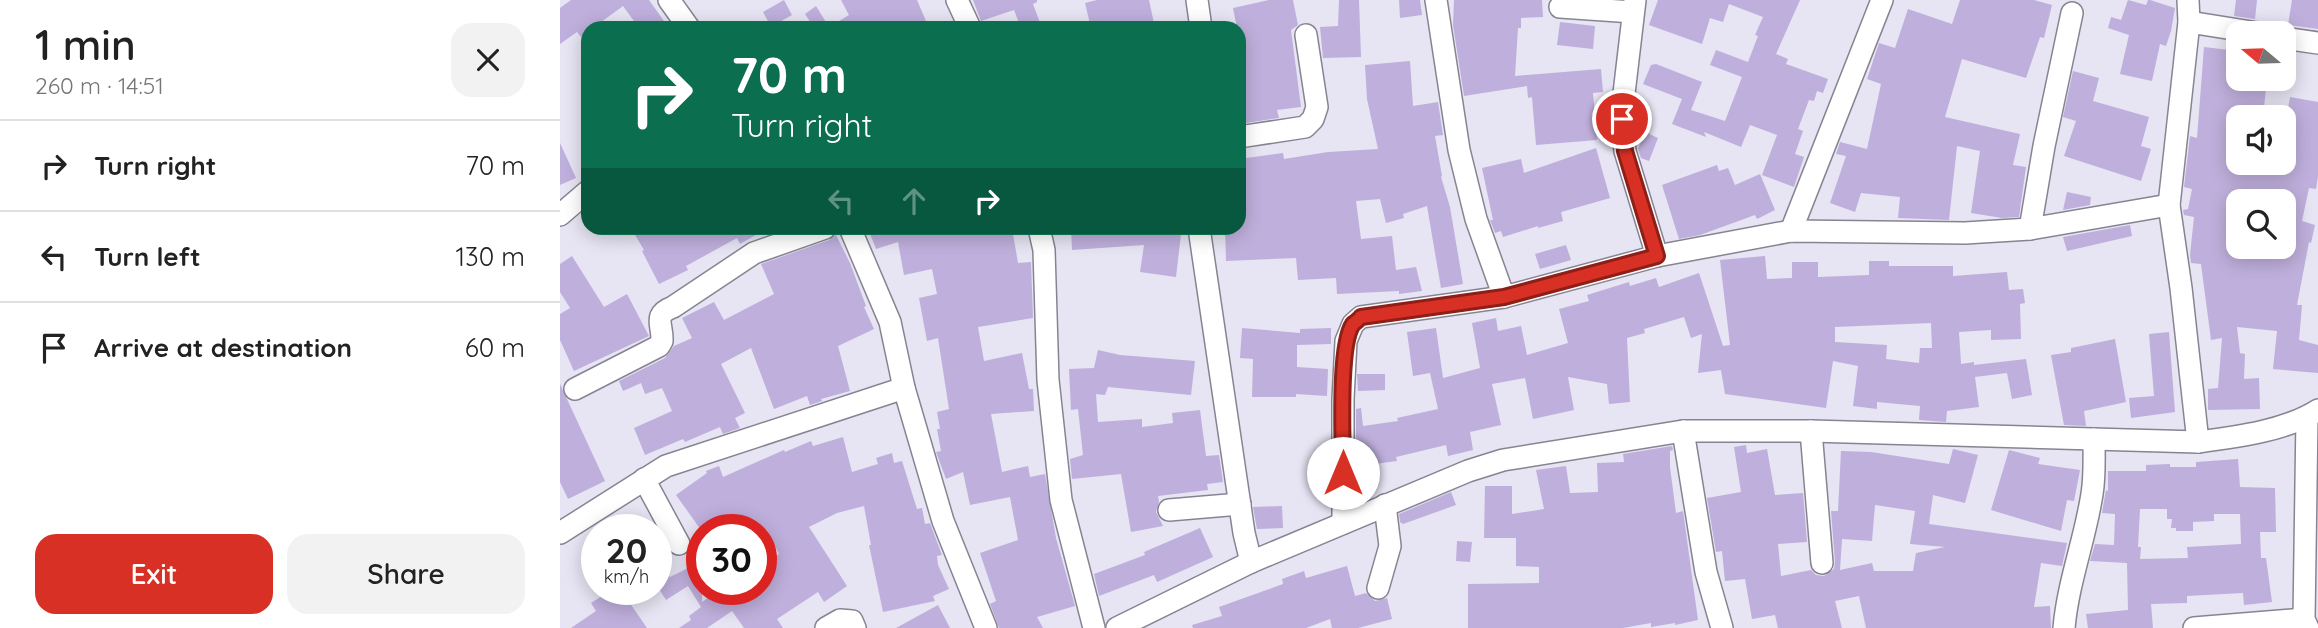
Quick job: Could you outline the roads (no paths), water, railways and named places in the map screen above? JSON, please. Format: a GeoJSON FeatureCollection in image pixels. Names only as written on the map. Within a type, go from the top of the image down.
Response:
{"type":"FeatureCollection","features":[{"type":"Feature","properties":{"kind":"street"},"geometry":{"type":"LineString","coordinates":[[669,0],[684,21]]}},
{"type":"Feature","properties":{"kind":"street"},"geometry":{"type":"LineString","coordinates":[[957,0],[967,21]]}},
{"type":"Feature","properties":{"kind":"street"},"geometry":{"type":"LineString","coordinates":[[1197,0],[1200,21]]}},
{"type":"Feature","properties":{"kind":"street"},"geometry":{"type":"LineString","coordinates":[[1436,0],[1460,150],[1476,219],[1504,297]]}},
{"type":"Feature","properties":{"kind":"street"},"geometry":{"type":"LineString","coordinates":[[1791,231],[1882,0]]}},
{"type":"Feature","properties":{"kind":"street"},"geometry":{"type":"LineString","coordinates":[[2188,0],[2189,22],[2169,205],[2198,442]]}},
{"type":"Feature","properties":{"kind":"street"},"geometry":{"type":"LineString","coordinates":[[1560,6],[1634,6],[1622,119],[1625,151],[1657,256]]}},
{"type":"Feature","properties":{"kind":"street"},"geometry":{"type":"LineString","coordinates":[[2030,229],[2072,13]]}},
{"type":"Feature","properties":{"kind":"street"},"geometry":{"type":"LineString","coordinates":[[2189,22],[2226,28]]}},
{"type":"Feature","properties":{"kind":"street"},"geometry":{"type":"LineString","coordinates":[[1246,136],[1305,127],[1313,119],[1317,107],[1306,35]]}},
{"type":"Feature","properties":{"kind":"street"},"geometry":{"type":"LineString","coordinates":[[2296,40],[2318,43]]}},
{"type":"Feature","properties":{"kind":"street"},"geometry":{"type":"LineString","coordinates":[[560,215],[581,197]]}},
{"type":"Feature","properties":{"kind":"street"},"geometry":{"type":"LineString","coordinates":[[1343,523],[1346,341],[1353,324],[1361,317],[1504,297],[1657,256],[1791,231],[1965,233],[2030,229],[2169,205]]}},
{"type":"Feature","properties":{"kind":"street"},"geometry":{"type":"LineString","coordinates":[[575,388],[659,345],[662,341],[660,318],[664,310],[673,307],[754,253],[805,235]]}},
{"type":"Feature","properties":{"kind":"street"},"geometry":{"type":"LineString","coordinates":[[853,235],[890,322],[904,388],[943,521],[986,628]]}},
{"type":"Feature","properties":{"kind":"street"},"geometry":{"type":"LineString","coordinates":[[1041,235],[1048,380],[1061,500],[1094,628]]}},
{"type":"Feature","properties":{"kind":"street"},"geometry":{"type":"LineString","coordinates":[[1200,235],[1251,562]]}},
{"type":"Feature","properties":{"kind":"street"},"geometry":{"type":"LineString","coordinates":[[560,533],[666,466],[904,388]]}},
{"type":"Feature","properties":{"kind":"street"},"geometry":{"type":"LineString","coordinates":[[1124,627],[1251,562],[1468,471],[1503,460],[1683,431],[1811,430],[2198,442],[2240,437],[2313,414],[2306,624],[2194,628]]}},
{"type":"Feature","properties":{"kind":"street"},"geometry":{"type":"LineString","coordinates":[[1811,430],[1822,563]]}},
{"type":"Feature","properties":{"kind":"street"},"geometry":{"type":"LineString","coordinates":[[1683,431],[1706,572],[1722,628]]}},
{"type":"Feature","properties":{"kind":"street"},"geometry":{"type":"LineString","coordinates":[[2064,628],[2066,597],[2092,496],[2095,472],[2094,439]]}},
{"type":"Feature","properties":{"kind":"street"},"geometry":{"type":"LineString","coordinates":[[644,479],[679,544]]}},
{"type":"Feature","properties":{"kind":"street"},"geometry":{"type":"LineString","coordinates":[[1169,510],[1240,504]]}},
{"type":"Feature","properties":{"kind":"street"},"geometry":{"type":"LineString","coordinates":[[1378,588],[1390,546],[1385,505]]}},
{"type":"Feature","properties":{"kind":"street"},"geometry":{"type":"LineString","coordinates":[[826,628],[840,620],[852,621],[855,628]]}}]}
